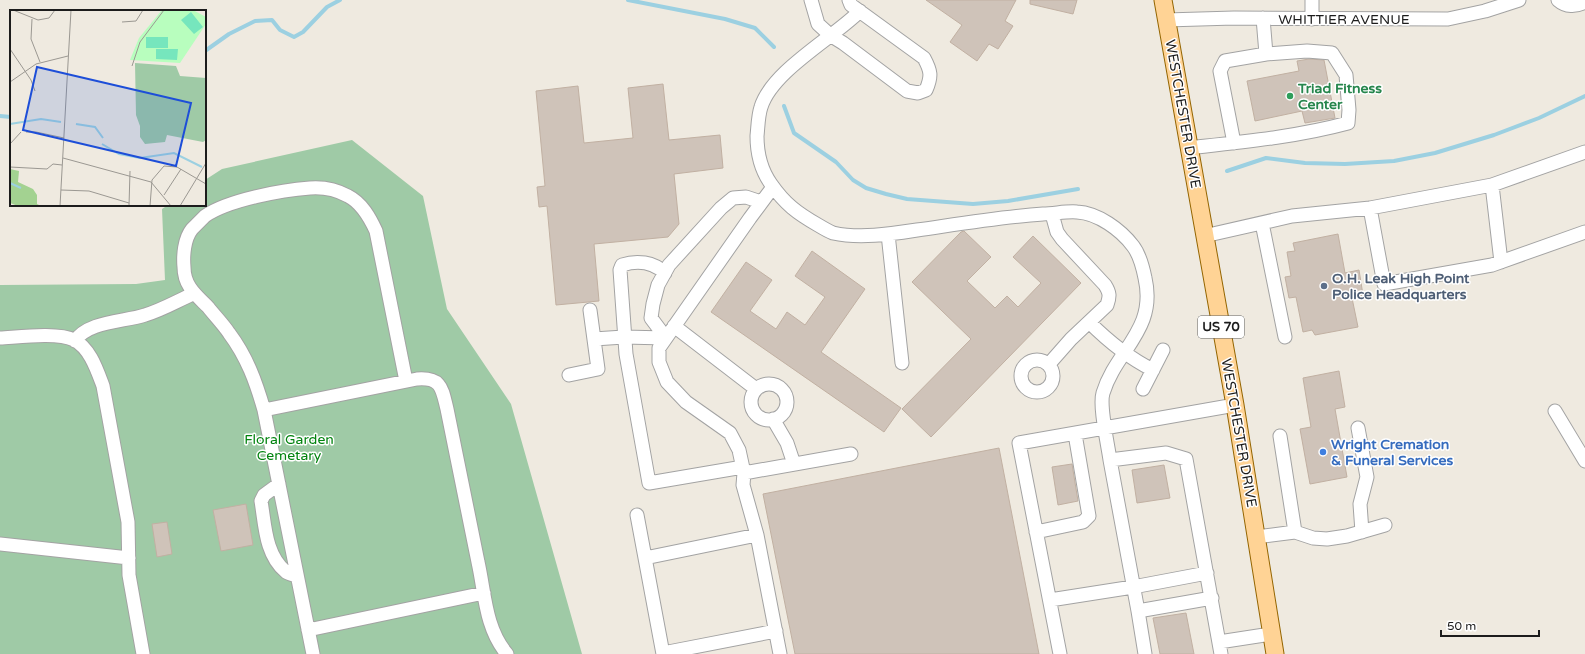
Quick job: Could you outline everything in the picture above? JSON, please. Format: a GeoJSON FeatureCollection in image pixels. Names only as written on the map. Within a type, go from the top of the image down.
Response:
{"type":"FeatureCollection","features":[{"type":"Feature","properties":{"kind":"main road","name":"WESTCHESTER DRIVE"},"geometry":{"type":"LineString","coordinates":[[1163,0],[1188,148],[1235,405],[1275,654]]}},
{"type":"Feature","properties":{"kind":"street"},"geometry":{"type":"LineString","coordinates":[[811,0],[818,24],[830,35],[907,91],[918,94],[926,90],[930,82],[930,70],[924,58],[851,5],[849,0]]}},
{"type":"Feature","properties":{"kind":"street"},"geometry":{"type":"LineString","coordinates":[[1312,0],[1312,19]]}},
{"type":"Feature","properties":{"kind":"street","name":"WHITTIER AVENUE"},"geometry":{"type":"LineString","coordinates":[[1166,20],[1263,18],[1448,19],[1485,11],[1519,0]]}},
{"type":"Feature","properties":{"kind":"street"},"geometry":{"type":"LineString","coordinates":[[1558,0],[1566,5],[1574,6],[1585,2]]}},
{"type":"Feature","properties":{"kind":"street"},"geometry":{"type":"LineString","coordinates":[[860,11],[847,24],[830,35],[784,74],[768,91],[760,107],[757,147],[763,172],[783,200],[803,217],[832,233],[857,235],[888,234],[1012,216],[1078,212],[1096,217],[1114,226],[1134,247],[1142,267],[1148,290],[1147,306],[1139,329],[1126,352],[1113,370],[1103,394],[1102,402],[1110,460],[1145,654]]}},
{"type":"Feature","properties":{"kind":"street"},"geometry":{"type":"LineString","coordinates":[[1263,18],[1266,54]]}},
{"type":"Feature","properties":{"kind":"street"},"geometry":{"type":"LineString","coordinates":[[1188,148],[1234,143],[1316,131],[1348,123],[1349,110],[1346,75],[1332,53],[1307,51],[1266,54],[1225,61],[1220,71],[1234,143]]}},
{"type":"Feature","properties":{"kind":"street"},"geometry":{"type":"LineString","coordinates":[[1204,236],[1292,216],[1370,208],[1492,185],[1585,152]]}},
{"type":"Feature","properties":{"kind":"street"},"geometry":{"type":"LineString","coordinates":[[1492,185],[1501,262]]}},
{"type":"Feature","properties":{"kind":"street"},"geometry":{"type":"LineString","coordinates":[[773,187],[666,338],[660,348],[660,362],[667,382],[686,402],[730,433],[739,450],[744,470],[743,485],[757,535],[780,654]]}},
{"type":"Feature","properties":{"kind":"street"},"geometry":{"type":"LineString","coordinates":[[313,654],[264,410],[257,385],[248,362],[229,332],[207,306],[193,294],[186,283],[184,269],[185,247],[191,231],[205,217],[221,208],[252,198],[310,188],[323,189],[350,197],[360,205],[369,216],[376,231],[406,381]]}},
{"type":"Feature","properties":{"kind":"street"},"geometry":{"type":"LineString","coordinates":[[666,338],[651,318],[658,285],[669,265],[721,208],[733,198],[746,197],[761,202]]}},
{"type":"Feature","properties":{"kind":"street"},"geometry":{"type":"LineString","coordinates":[[1370,208],[1384,284],[1492,265],[1585,232]]}},
{"type":"Feature","properties":{"kind":"street"},"geometry":{"type":"LineString","coordinates":[[1048,364],[1071,339],[1107,305],[1110,297],[1105,285],[1062,239],[1052,214]]}},
{"type":"Feature","properties":{"kind":"street"},"geometry":{"type":"LineString","coordinates":[[1262,223],[1285,337]]}},
{"type":"Feature","properties":{"kind":"street"},"geometry":{"type":"LineString","coordinates":[[888,234],[902,363]]}},
{"type":"Feature","properties":{"kind":"street"},"geometry":{"type":"LineString","coordinates":[[665,272],[646,263],[629,263],[622,265],[620,270],[626,354],[649,483],[794,464],[852,454]]}},
{"type":"Feature","properties":{"kind":"street"},"geometry":{"type":"LineString","coordinates":[[75,341],[80,334],[95,326],[146,315],[193,294]]}},
{"type":"Feature","properties":{"kind":"street"},"geometry":{"type":"LineString","coordinates":[[569,375],[598,369],[590,310]]}},
{"type":"Feature","properties":{"kind":"street"},"geometry":{"type":"LineString","coordinates":[[1089,322],[1109,341],[1139,363],[1153,370]]}},
{"type":"Feature","properties":{"kind":"street"},"geometry":{"type":"LineString","coordinates":[[674,326],[756,389]]}},
{"type":"Feature","properties":{"kind":"street"},"geometry":{"type":"LineString","coordinates":[[0,338],[62,336],[75,341],[88,353],[97,368],[103,386],[128,522],[131,592],[143,654]]}},
{"type":"Feature","properties":{"kind":"street"},"geometry":{"type":"LineString","coordinates":[[594,339],[624,337],[666,338]]}},
{"type":"Feature","properties":{"kind":"street"},"geometry":{"type":"LineString","coordinates":[[1143,389],[1163,350]]}},
{"type":"Feature","properties":{"kind":"street"},"geometry":{"type":"LineString","coordinates":[[264,410],[406,381],[429,378],[442,388],[479,563],[486,610],[493,633],[507,654]]}},
{"type":"Feature","properties":{"kind":"street"},"geometry":{"type":"LineString","coordinates":[[767,384],[773,384],[783,391],[787,402],[783,413],[773,419],[762,418],[753,410],[751,400],[756,389],[767,384]]}},
{"type":"Feature","properties":{"kind":"street"},"geometry":{"type":"LineString","coordinates":[[1060,654],[1019,444],[1235,405]]}},
{"type":"Feature","properties":{"kind":"street"},"geometry":{"type":"LineString","coordinates":[[1555,411],[1585,461]]}},
{"type":"Feature","properties":{"kind":"street"},"geometry":{"type":"LineString","coordinates":[[773,419],[787,443],[794,464]]}},
{"type":"Feature","properties":{"kind":"street"},"geometry":{"type":"LineString","coordinates":[[1358,428],[1367,477],[1360,504],[1362,532]]}},
{"type":"Feature","properties":{"kind":"street"},"geometry":{"type":"LineString","coordinates":[[1036,532],[1083,522],[1089,516],[1075,434]]}},
{"type":"Feature","properties":{"kind":"street"},"geometry":{"type":"LineString","coordinates":[[1280,436],[1295,532]]}},
{"type":"Feature","properties":{"kind":"street"},"geometry":{"type":"LineString","coordinates":[[1110,460],[1166,452],[1186,459],[1220,648],[1272,634]]}},
{"type":"Feature","properties":{"kind":"street"},"geometry":{"type":"LineString","coordinates":[[279,484],[264,495],[262,501],[270,551],[276,561],[286,572],[297,576]]}},
{"type":"Feature","properties":{"kind":"street"},"geometry":{"type":"LineString","coordinates":[[637,515],[663,653],[776,630]]}},
{"type":"Feature","properties":{"kind":"street"},"geometry":{"type":"LineString","coordinates":[[1256,537],[1295,532],[1313,538],[1327,539],[1347,536],[1385,525]]}},
{"type":"Feature","properties":{"kind":"street"},"geometry":{"type":"LineString","coordinates":[[645,558],[757,535]]}},
{"type":"Feature","properties":{"kind":"street"},"geometry":{"type":"LineString","coordinates":[[0,544],[129,558]]}},
{"type":"Feature","properties":{"kind":"street"},"geometry":{"type":"LineString","coordinates":[[1050,600],[1133,587],[1207,573]]}},
{"type":"Feature","properties":{"kind":"street"},"geometry":{"type":"LineString","coordinates":[[308,630],[484,593]]}},
{"type":"Feature","properties":{"kind":"street"},"geometry":{"type":"LineString","coordinates":[[1138,611],[1212,598]]}},
{"type":"Feature","properties":{"kind":"green space","name":"Floral Garden Cemetary"},"geometry":{"type":"Polygon","coordinates":[[[352,140],[423,196],[447,309],[511,404],[582,654],[0,654],[0,285],[136,284],[165,280],[162,209],[166,206],[206,206],[206,179],[222,169],[352,140]]]}},
{"type":"Feature","properties":{"kind":"building"},"geometry":{"type":"Polygon","coordinates":[[[926,0],[1016,0],[1005,21],[1013,26],[998,49],[989,44],[977,61],[950,42],[962,25],[926,0]]]}},
{"type":"Feature","properties":{"kind":"building"},"geometry":{"type":"Polygon","coordinates":[[[1030,0],[1077,0],[1073,14],[1030,4],[1030,0]]]}},
{"type":"Feature","properties":{"kind":"building","name":"Triad Fitness Center"},"geometry":{"type":"Polygon","coordinates":[[[1309,59],[1324,60],[1335,118],[1305,123],[1302,111],[1255,121],[1247,81],[1299,71],[1297,61],[1309,59]]]}},
{"type":"Feature","properties":{"kind":"building"},"geometry":{"type":"Polygon","coordinates":[[[663,84],[669,140],[720,135],[723,168],[674,174],[679,224],[668,237],[594,244],[599,301],[556,305],[547,206],[539,207],[537,187],[545,186],[536,91],[578,86],[584,143],[633,138],[628,88],[663,84]]]}},
{"type":"Feature","properties":{"kind":"building"},"geometry":{"type":"Polygon","coordinates":[[[964,231],[991,257],[967,281],[995,308],[1007,296],[1018,307],[1041,283],[1013,257],[1033,236],[1081,283],[931,437],[902,409],[971,339],[912,282],[961,232],[964,231]]]}},
{"type":"Feature","properties":{"kind":"building","name":"O.H. Leak High Point Police Headquarters"},"geometry":{"type":"Polygon","coordinates":[[[1338,234],[1345,273],[1359,270],[1363,295],[1352,298],[1358,327],[1315,335],[1312,330],[1303,332],[1296,297],[1289,298],[1285,277],[1291,276],[1287,252],[1295,251],[1293,243],[1338,234]]]}},
{"type":"Feature","properties":{"kind":"building"},"geometry":{"type":"Polygon","coordinates":[[[812,251],[865,289],[821,352],[901,408],[884,432],[711,312],[746,262],[772,280],[750,311],[776,329],[787,312],[805,325],[825,297],[795,276],[812,251]]]}},
{"type":"Feature","properties":{"kind":"building"},"geometry":{"type":"Polygon","coordinates":[[[1339,371],[1345,407],[1335,409],[1347,477],[1310,484],[1300,429],[1311,427],[1303,378],[1339,371]]]}},
{"type":"Feature","properties":{"kind":"building"},"geometry":{"type":"Polygon","coordinates":[[[999,448],[1039,654],[795,654],[763,494],[999,448]]]}},
{"type":"Feature","properties":{"kind":"building"},"geometry":{"type":"Polygon","coordinates":[[[1072,464],[1078,501],[1058,505],[1052,467],[1072,464]]]}},
{"type":"Feature","properties":{"kind":"building"},"geometry":{"type":"Polygon","coordinates":[[[1164,465],[1170,498],[1137,503],[1132,470],[1164,465]]]}},
{"type":"Feature","properties":{"kind":"building"},"geometry":{"type":"Polygon","coordinates":[[[246,504],[253,545],[221,551],[213,510],[246,504]]]}},
{"type":"Feature","properties":{"kind":"building"},"geometry":{"type":"Polygon","coordinates":[[[167,522],[172,554],[157,557],[152,524],[167,522]]]}},
{"type":"Feature","properties":{"kind":"building"},"geometry":{"type":"Polygon","coordinates":[[[1186,613],[1194,654],[1160,654],[1153,618],[1186,613]]]}},
{"type":"Feature","properties":{"kind":"waterway"},"geometry":{"type":"LineString","coordinates":[[206,50],[229,34],[255,21],[272,20],[280,30],[294,37],[303,32],[327,7],[340,0]]}},
{"type":"Feature","properties":{"kind":"waterway"},"geometry":{"type":"LineString","coordinates":[[628,0],[725,19],[755,28],[774,47]]}},
{"type":"Feature","properties":{"kind":"waterway"},"geometry":{"type":"LineString","coordinates":[[1227,171],[1266,158],[1305,163],[1345,164],[1394,161],[1435,153],[1494,135],[1539,118],[1585,96]]}},
{"type":"Feature","properties":{"kind":"waterway"},"geometry":{"type":"LineString","coordinates":[[784,106],[794,133],[836,162],[853,180],[866,188],[886,194],[907,199],[973,204],[1008,201],[1078,189]]}},
{"type":"Feature","properties":{"kind":"waterway"},"geometry":{"type":"LineString","coordinates":[[0,116],[10,117]]}},
{"type":"Feature","properties":{"kind":"place","name":"Triad Fitness Center"},"geometry":{"type":"Point","coordinates":[1290,96]}},
{"type":"Feature","properties":{"kind":"place","name":"O.H. Leak High Point Police Headquarters"},"geometry":{"type":"Point","coordinates":[1324,286]}},
{"type":"Feature","properties":{"kind":"place","name":"Wright Cremation & Funeral Services"},"geometry":{"type":"Point","coordinates":[1323,452]}}]}
